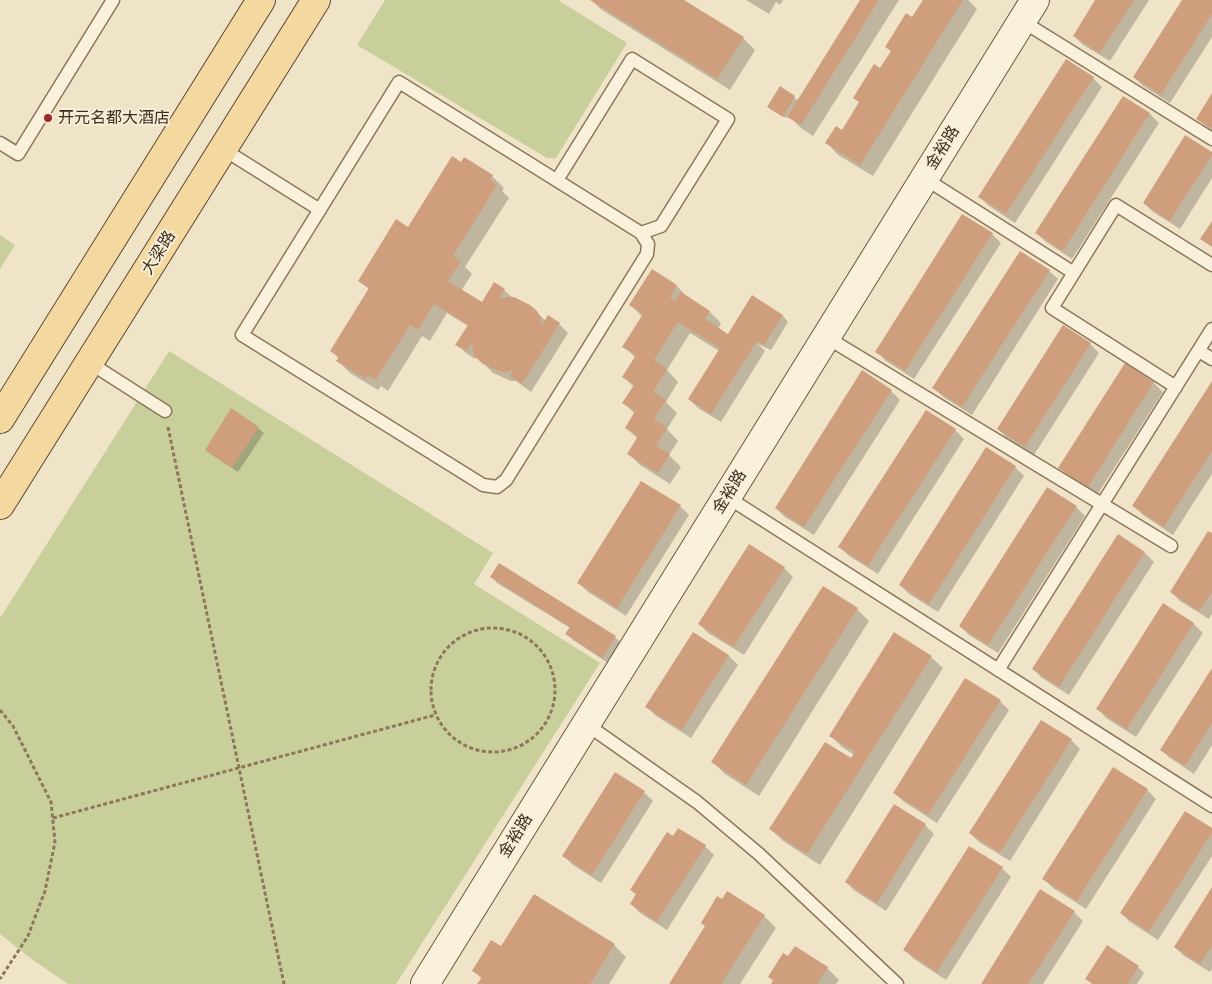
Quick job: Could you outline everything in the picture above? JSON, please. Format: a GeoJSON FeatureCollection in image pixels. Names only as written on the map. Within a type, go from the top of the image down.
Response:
{"type":"FeatureCollection","features":[{"type":"Feature","properties":{"kind":"main road"},"geometry":{"type":"LineString","coordinates":[[0,419],[261,0]]}},
{"type":"Feature","properties":{"kind":"main road","name":"大梁路"},"geometry":{"type":"LineString","coordinates":[[0,505],[316,0]]}},
{"type":"Feature","properties":{"kind":"street","name":"金裕路"},"geometry":{"type":"LineString","coordinates":[[424,984],[1028,10]]}},
{"type":"Feature","properties":{"kind":"lane"},"geometry":{"type":"LineString","coordinates":[[0,143],[18,154],[113,0]]}},
{"type":"Feature","properties":{"kind":"lane"},"geometry":{"type":"LineString","coordinates":[[1028,10],[1212,139]]}},
{"type":"Feature","properties":{"kind":"lane"},"geometry":{"type":"LineString","coordinates":[[557,180],[632,59],[728,119],[662,226],[641,233]]}},
{"type":"Feature","properties":{"kind":"lane"},"geometry":{"type":"LineString","coordinates":[[399,82],[641,233],[648,244],[647,254],[506,480],[497,487],[483,486],[242,335],[320,210],[399,82]]}},
{"type":"Feature","properties":{"kind":"lane"},"geometry":{"type":"LineString","coordinates":[[223,149],[320,210]]}},
{"type":"Feature","properties":{"kind":"lane"},"geometry":{"type":"LineString","coordinates":[[924,178],[1074,273]]}},
{"type":"Feature","properties":{"kind":"lane"},"geometry":{"type":"LineString","coordinates":[[1176,387],[1052,308],[1116,205],[1212,265]]}},
{"type":"Feature","properties":{"kind":"lane"},"geometry":{"type":"LineString","coordinates":[[998,670],[1212,330]]}},
{"type":"Feature","properties":{"kind":"lane"},"geometry":{"type":"LineString","coordinates":[[826,338],[1171,546]]}},
{"type":"Feature","properties":{"kind":"lane"},"geometry":{"type":"LineString","coordinates":[[1199,350],[1212,359]]}},
{"type":"Feature","properties":{"kind":"lane"},"geometry":{"type":"LineString","coordinates":[[90,363],[164,411]]}},
{"type":"Feature","properties":{"kind":"lane"},"geometry":{"type":"LineString","coordinates":[[727,497],[1212,806]]}},
{"type":"Feature","properties":{"kind":"lane"},"geometry":{"type":"LineString","coordinates":[[586,724],[697,802],[752,848],[897,984]]}},
{"type":"Feature","properties":{"kind":"path"},"geometry":{"type":"LineString","coordinates":[[164,411],[284,984]]}},
{"type":"Feature","properties":{"kind":"path"},"geometry":{"type":"LineString","coordinates":[[496,627],[512,630],[526,636],[539,647],[547,658],[555,684],[555,698],[552,711],[545,723],[526,743],[512,749],[497,752],[482,751],[468,747],[443,728],[435,715],[431,699],[431,683],[434,668],[452,642],[466,633],[481,628],[496,627]]}},
{"type":"Feature","properties":{"kind":"path"},"geometry":{"type":"LineString","coordinates":[[0,710],[13,726],[51,802],[55,842],[45,891],[28,936],[0,979]]}},
{"type":"Feature","properties":{"kind":"path"},"geometry":{"type":"LineString","coordinates":[[53,818],[435,715]]}},
{"type":"Feature","properties":{"kind":"green space"},"geometry":{"type":"Polygon","coordinates":[[[385,0],[558,0],[627,43],[556,158],[547,158],[357,45],[385,0]]]}},
{"type":"Feature","properties":{"kind":"green space"},"geometry":{"type":"Polygon","coordinates":[[[0,235],[15,245],[0,269],[0,235]]]}},
{"type":"Feature","properties":{"kind":"green space"},"geometry":{"type":"Polygon","coordinates":[[[169,351],[493,553],[474,584],[600,663],[396,984],[68,984],[30,958],[0,934],[0,618],[169,351]]]}},
{"type":"Feature","properties":{"kind":"building"},"geometry":{"type":"Polygon","coordinates":[[[590,0],[684,0],[744,37],[717,79],[590,0]]]}},
{"type":"Feature","properties":{"kind":"building"},"geometry":{"type":"Polygon","coordinates":[[[860,0],[879,0],[801,125],[787,117],[860,0]]]}},
{"type":"Feature","properties":{"kind":"building"},"geometry":{"type":"Polygon","coordinates":[[[923,0],[963,0],[860,165],[825,143],[836,126],[842,130],[859,102],[853,98],[874,64],[880,68],[891,51],[885,47],[906,13],[912,17],[923,0]]]}},
{"type":"Feature","properties":{"kind":"building"},"geometry":{"type":"Polygon","coordinates":[[[1095,0],[1134,0],[1100,53],[1073,36],[1095,0]]]}},
{"type":"Feature","properties":{"kind":"building"},"geometry":{"type":"Polygon","coordinates":[[[1182,0],[1212,0],[1212,14],[1161,95],[1133,77],[1182,0]]]}},
{"type":"Feature","properties":{"kind":"building"},"geometry":{"type":"Polygon","coordinates":[[[1066,59],[1094,77],[1006,214],[978,197],[1066,59]]]}},
{"type":"Feature","properties":{"kind":"building"},"geometry":{"type":"Polygon","coordinates":[[[780,86],[795,96],[783,117],[767,107],[780,86]]]}},
{"type":"Feature","properties":{"kind":"building"},"geometry":{"type":"Polygon","coordinates":[[[1212,93],[1212,129],[1196,119],[1212,93]]]}},
{"type":"Feature","properties":{"kind":"building"},"geometry":{"type":"Polygon","coordinates":[[[1123,96],[1150,113],[1063,251],[1035,233],[1123,96]]]}},
{"type":"Feature","properties":{"kind":"building"},"geometry":{"type":"Polygon","coordinates":[[[1185,135],[1212,152],[1212,155],[1170,221],[1143,203],[1185,135]]]}},
{"type":"Feature","properties":{"kind":"building"},"geometry":{"type":"Polygon","coordinates":[[[452,156],[461,162],[464,157],[493,175],[490,180],[497,185],[453,256],[461,261],[448,281],[482,302],[494,282],[505,289],[500,297],[504,299],[506,297],[514,297],[530,305],[537,311],[542,319],[540,322],[543,324],[548,315],[560,323],[522,384],[510,376],[513,371],[511,369],[508,372],[501,372],[483,364],[475,357],[472,350],[474,346],[471,344],[466,351],[455,345],[468,325],[434,304],[418,330],[410,325],[376,380],[368,375],[366,379],[336,361],[339,357],[330,351],[369,288],[358,281],[396,219],[408,227],[452,156]]]}},
{"type":"Feature","properties":{"kind":"building"},"geometry":{"type":"Polygon","coordinates":[[[962,214],[993,233],[905,371],[875,352],[962,214]]]}},
{"type":"Feature","properties":{"kind":"building"},"geometry":{"type":"Polygon","coordinates":[[[1212,221],[1212,247],[1200,239],[1212,221]]]}},
{"type":"Feature","properties":{"kind":"building"},"geometry":{"type":"Polygon","coordinates":[[[1020,251],[1050,270],[962,407],[932,388],[1020,251]]]}},
{"type":"Feature","properties":{"kind":"building"},"geometry":{"type":"Polygon","coordinates":[[[652,269],[677,285],[670,297],[675,301],[681,292],[710,311],[705,319],[728,334],[752,295],[783,315],[764,345],[757,341],[711,414],[688,399],[720,348],[678,322],[654,360],[667,369],[653,392],[666,400],[654,419],[667,428],[656,446],[670,454],[658,473],[627,454],[638,436],[625,428],[635,411],[622,403],[634,385],[622,377],[636,355],[622,347],[643,314],[629,305],[652,269]]]}},
{"type":"Feature","properties":{"kind":"building"},"geometry":{"type":"Polygon","coordinates":[[[1063,325],[1091,343],[1025,447],[997,429],[1063,325]]]}},
{"type":"Feature","properties":{"kind":"building"},"geometry":{"type":"Polygon","coordinates":[[[1125,363],[1154,382],[1088,487],[1058,468],[1125,363]]]}},
{"type":"Feature","properties":{"kind":"building"},"geometry":{"type":"Polygon","coordinates":[[[862,370],[892,390],[804,527],[775,508],[862,370]]]}},
{"type":"Feature","properties":{"kind":"building"},"geometry":{"type":"Polygon","coordinates":[[[1212,381],[1212,451],[1164,527],[1132,506],[1212,381]]]}},
{"type":"Feature","properties":{"kind":"building"},"geometry":{"type":"Polygon","coordinates":[[[231,408],[259,427],[232,468],[205,450],[231,408]]]}},
{"type":"Feature","properties":{"kind":"building"},"geometry":{"type":"Polygon","coordinates":[[[926,410],[956,429],[868,566],[838,547],[926,410]]]}},
{"type":"Feature","properties":{"kind":"building"},"geometry":{"type":"Polygon","coordinates":[[[986,447],[1016,466],[929,604],[899,585],[986,447]]]}},
{"type":"Feature","properties":{"kind":"building"},"geometry":{"type":"Polygon","coordinates":[[[641,481],[681,505],[617,608],[577,583],[641,481]]]}},
{"type":"Feature","properties":{"kind":"building"},"geometry":{"type":"Polygon","coordinates":[[[1047,487],[1077,506],[988,645],[959,626],[1047,487]]]}},
{"type":"Feature","properties":{"kind":"building"},"geometry":{"type":"Polygon","coordinates":[[[1208,531],[1212,533],[1212,592],[1199,611],[1170,592],[1208,531]]]}},
{"type":"Feature","properties":{"kind":"building"},"geometry":{"type":"Polygon","coordinates":[[[1118,534],[1145,552],[1059,687],[1032,669],[1118,534]]]}},
{"type":"Feature","properties":{"kind":"building"},"geometry":{"type":"Polygon","coordinates":[[[749,544],[785,567],[734,647],[698,624],[749,544]]]}},
{"type":"Feature","properties":{"kind":"building"},"geometry":{"type":"Polygon","coordinates":[[[499,563],[616,636],[602,658],[565,634],[570,627],[490,577],[499,563]]]}},
{"type":"Feature","properties":{"kind":"building"},"geometry":{"type":"Polygon","coordinates":[[[823,586],[858,608],[746,785],[711,762],[823,586]]]}},
{"type":"Feature","properties":{"kind":"building"},"geometry":{"type":"Polygon","coordinates":[[[1163,603],[1194,623],[1127,729],[1096,709],[1163,603]]]}},
{"type":"Feature","properties":{"kind":"building"},"geometry":{"type":"Polygon","coordinates":[[[693,632],[729,655],[682,730],[645,707],[693,632]]]}},
{"type":"Feature","properties":{"kind":"building"},"geometry":{"type":"Polygon","coordinates":[[[894,632],[932,656],[807,854],[769,829],[825,742],[851,758],[855,752],[829,736],[894,632]]]}},
{"type":"Feature","properties":{"kind":"building"},"geometry":{"type":"Polygon","coordinates":[[[1212,668],[1212,723],[1185,766],[1160,750],[1212,668]]]}},
{"type":"Feature","properties":{"kind":"building"},"geometry":{"type":"Polygon","coordinates":[[[965,678],[1001,700],[928,815],[893,793],[965,678]]]}},
{"type":"Feature","properties":{"kind":"building"},"geometry":{"type":"Polygon","coordinates":[[[1041,720],[1072,739],[1000,853],[969,833],[1041,720]]]}},
{"type":"Feature","properties":{"kind":"building"},"geometry":{"type":"Polygon","coordinates":[[[1113,767],[1148,789],[1077,901],[1042,879],[1113,767]]]}},
{"type":"Feature","properties":{"kind":"building"},"geometry":{"type":"Polygon","coordinates":[[[615,772],[645,791],[592,875],[562,856],[615,772]]]}},
{"type":"Feature","properties":{"kind":"building"},"geometry":{"type":"Polygon","coordinates":[[[894,804],[926,824],[877,903],[845,882],[894,804]]]}},
{"type":"Feature","properties":{"kind":"building"},"geometry":{"type":"Polygon","coordinates":[[[1185,811],[1212,828],[1212,833],[1149,932],[1120,913],[1185,811]]]}},
{"type":"Feature","properties":{"kind":"building"},"geometry":{"type":"Polygon","coordinates":[[[678,828],[706,845],[657,922],[630,904],[636,894],[630,890],[667,832],[673,836],[678,828]]]}},
{"type":"Feature","properties":{"kind":"building"},"geometry":{"type":"Polygon","coordinates":[[[969,846],[1003,867],[937,972],[903,950],[969,846]]]}},
{"type":"Feature","properties":{"kind":"building"},"geometry":{"type":"Polygon","coordinates":[[[1212,887],[1212,946],[1200,964],[1174,947],[1212,887]]]}},
{"type":"Feature","properties":{"kind":"building"},"geometry":{"type":"Polygon","coordinates":[[[1040,889],[1075,911],[1028,984],[981,984],[1040,889]]]}},
{"type":"Feature","properties":{"kind":"building"},"geometry":{"type":"Polygon","coordinates":[[[727,891],[765,915],[721,984],[669,984],[705,926],[701,923],[717,896],[722,899],[727,891]]]}},
{"type":"Feature","properties":{"kind":"building"},"geometry":{"type":"Polygon","coordinates":[[[534,894],[615,944],[590,984],[477,984],[482,977],[472,971],[491,940],[501,946],[534,894]]]}},
{"type":"Feature","properties":{"kind":"building"},"geometry":{"type":"Polygon","coordinates":[[[1107,945],[1139,966],[1128,984],[1093,984],[1085,979],[1107,945]]]}},
{"type":"Feature","properties":{"kind":"building"},"geometry":{"type":"Polygon","coordinates":[[[795,946],[828,967],[817,984],[771,984],[773,980],[768,977],[783,953],[788,956],[795,946]]]}},
{"type":"Feature","properties":{"kind":"place","name":"开元名都大酒店"},"geometry":{"type":"Point","coordinates":[48,118]}}]}
